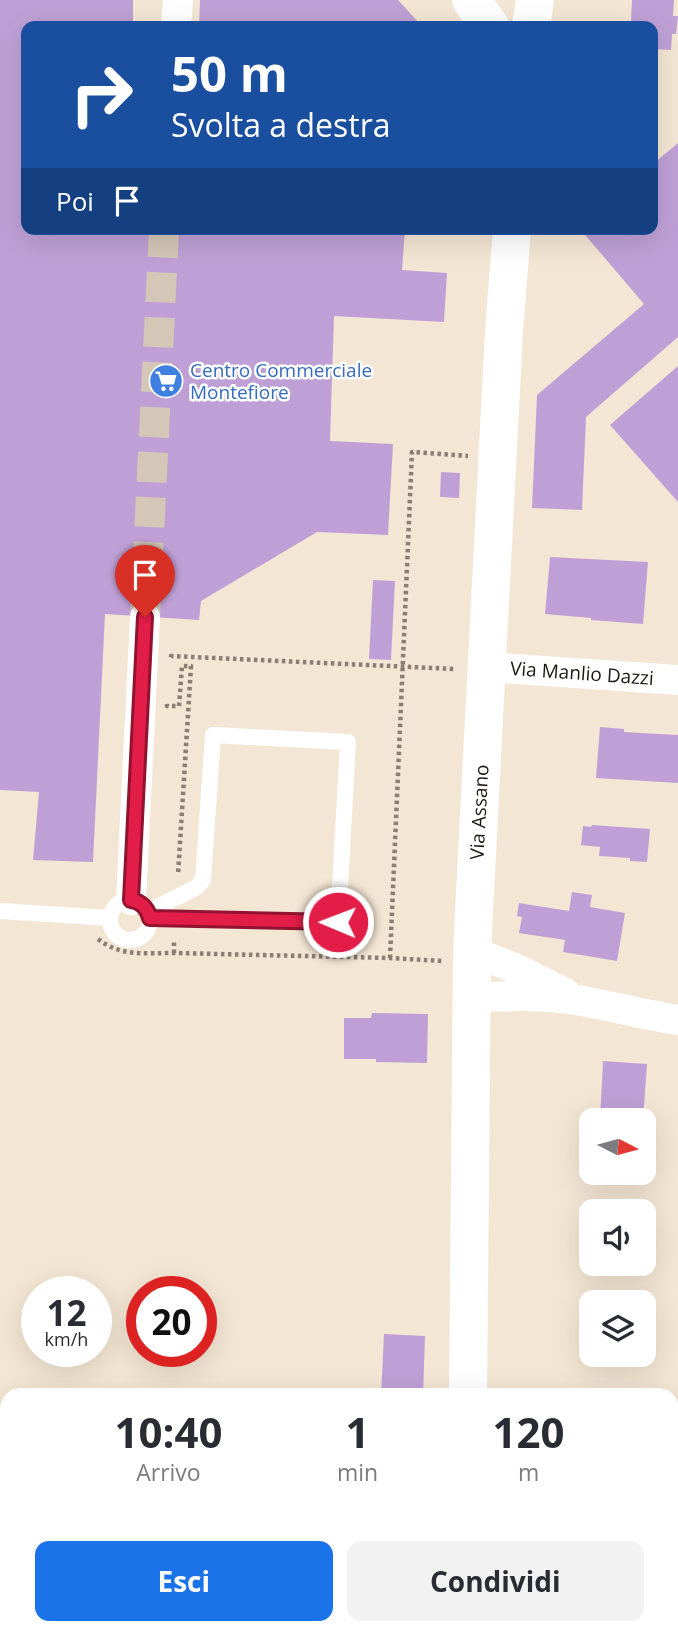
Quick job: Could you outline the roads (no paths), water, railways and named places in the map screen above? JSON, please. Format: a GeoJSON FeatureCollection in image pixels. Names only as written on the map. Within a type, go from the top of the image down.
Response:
{"type":"FeatureCollection","features":[{"type":"Feature","properties":{"kind":"main road"},"geometry":{"type":"LineString","coordinates":[[471,0],[486,21]]}},
{"type":"Feature","properties":{"kind":"main road"},"geometry":{"type":"LineString","coordinates":[[532,21],[535,0]]}},
{"type":"Feature","properties":{"kind":"main road","name":"Via Assano"},"geometry":{"type":"LineString","coordinates":[[468,1388],[470,998],[504,331],[512,235]]}},
{"type":"Feature","properties":{"kind":"street"},"geometry":{"type":"LineString","coordinates":[[176,21],[178,0]]}},
{"type":"Feature","properties":{"kind":"street"},"geometry":{"type":"LineString","coordinates":[[135,912],[145,617]]}},
{"type":"Feature","properties":{"kind":"street","name":"Via Manlio Dazzi"},"geometry":{"type":"LineString","coordinates":[[486,667],[678,680]]}},
{"type":"Feature","properties":{"kind":"street"},"geometry":{"type":"LineString","coordinates":[[472,951],[581,1000]]}},
{"type":"Feature","properties":{"kind":"street"},"geometry":{"type":"LineString","coordinates":[[470,998],[522,995],[581,1000],[678,1020]]}},
{"type":"Feature","properties":{"kind":"lane"},"geometry":{"type":"LineString","coordinates":[[0,912],[135,912],[338,922],[348,742],[213,735],[204,880],[197,887],[135,912]]}},
{"type":"Feature","properties":{"kind":"tunnel"},"geometry":{"type":"LineString","coordinates":[[145,617],[164,235]]}},
{"type":"Feature","properties":{"kind":"place","name":"Centro Commerciale Montefiore"},"geometry":{"type":"Point","coordinates":[166,381]}}]}
